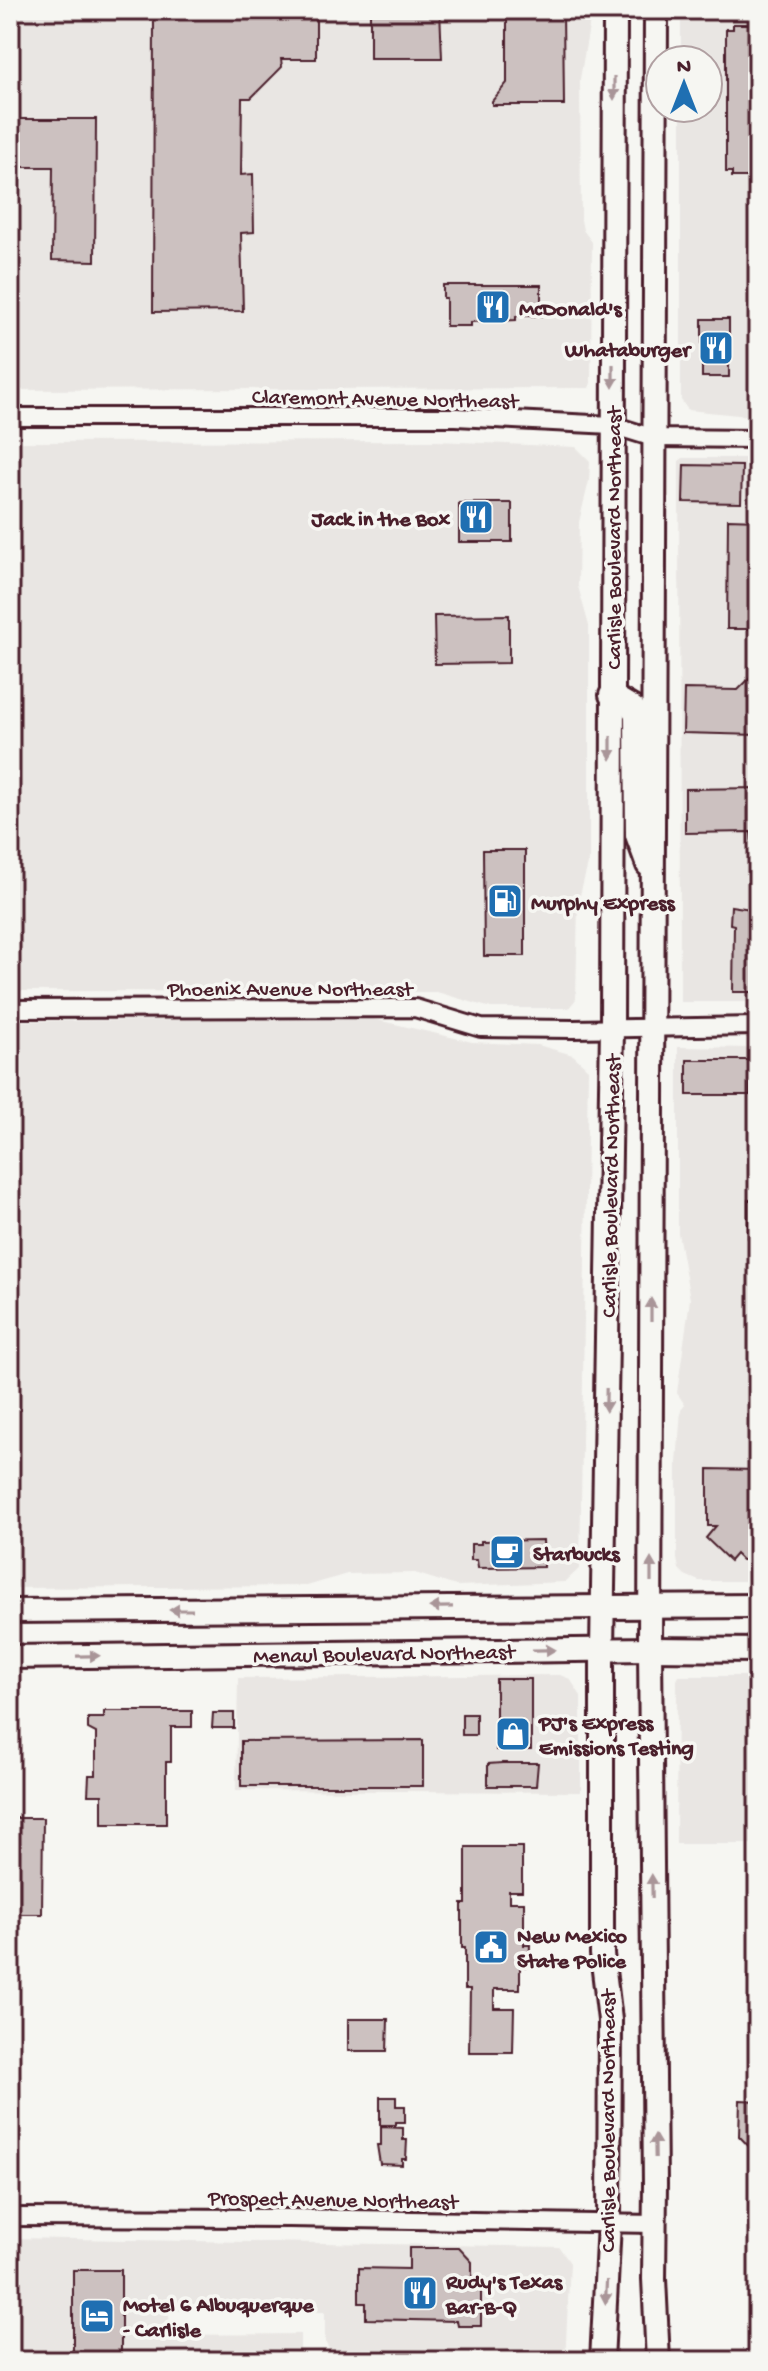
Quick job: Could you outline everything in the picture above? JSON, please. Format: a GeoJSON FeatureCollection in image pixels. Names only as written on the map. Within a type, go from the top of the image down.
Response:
{"type":"FeatureCollection","features":[{"type":"Feature","properties":{"kind":"main road","name":"Carlisle Boulevard Northeast"},"geometry":{"type":"LineString","coordinates":[[602,2361],[609,2223],[610,2020],[602,1938],[602,1649],[612,1027],[615,10]]}},
{"type":"Feature","properties":{"kind":"main road","name":"Carlisle Boulevard Northeast"},"geometry":{"type":"LineString","coordinates":[[656,10],[650,1649],[658,2361]]}},
{"type":"Feature","properties":{"kind":"main road"},"geometry":{"type":"LineString","coordinates":[[611,695],[633,708],[636,715],[637,835],[643,857],[653,873]]}},
{"type":"Feature","properties":{"kind":"main road","name":"Menaul Boulevard Northeast"},"geometry":{"type":"LineString","coordinates":[[10,1611],[758,1606]]}},
{"type":"Feature","properties":{"kind":"main road","name":"Menaul Boulevard Northeast"},"geometry":{"type":"LineString","coordinates":[[10,1657],[602,1649],[758,1650]]}},
{"type":"Feature","properties":{"kind":"street","name":"Claremont Avenue Northeast"},"geometry":{"type":"LineString","coordinates":[[10,417],[456,417],[612,425],[654,438],[758,439]]}},
{"type":"Feature","properties":{"kind":"street","name":"Phoenix Avenue Northeast"},"geometry":{"type":"LineString","coordinates":[[10,1009],[415,1008],[481,1028],[758,1026]]}},
{"type":"Feature","properties":{"kind":"street","name":"Prospect Avenue Northeast"},"geometry":{"type":"LineString","coordinates":[[10,2217],[655,2224]]}},
{"type":"Feature","properties":{"kind":"shaded area"},"geometry":{"type":"Polygon","coordinates":[[[10,10],[588,10],[591,15],[580,79],[581,220],[583,230],[592,242],[589,388],[10,390],[10,10]]]}},
{"type":"Feature","properties":{"kind":"shaded area"},"geometry":{"type":"Polygon","coordinates":[[[681,10],[758,10],[758,417],[688,410],[681,400],[681,124],[724,124],[724,44],[681,44],[681,10]]]}},
{"type":"Feature","properties":{"kind":"shaded area"},"geometry":{"type":"Polygon","coordinates":[[[436,441],[576,447],[590,461],[589,481],[579,522],[578,586],[589,626],[589,860],[578,903],[576,999],[569,1008],[491,1008],[437,992],[10,991],[10,442],[436,441]]]}},
{"type":"Feature","properties":{"kind":"shaded area"},"geometry":{"type":"Polygon","coordinates":[[[683,458],[758,458],[758,1002],[680,1002],[679,461],[683,458]]]}},
{"type":"Feature","properties":{"kind":"shaded area"},"geometry":{"type":"Polygon","coordinates":[[[373,1019],[472,1042],[538,1045],[573,1055],[588,1069],[580,1568],[565,1582],[456,1586],[415,1573],[347,1574],[307,1586],[10,1588],[10,1021],[373,1019]]]}},
{"type":"Feature","properties":{"kind":"shaded area"},"geometry":{"type":"Polygon","coordinates":[[[678,1047],[758,1048],[758,1581],[699,1581],[679,1569],[677,1559],[677,1463],[681,1410],[685,1405],[677,1393],[690,1299],[678,1233],[678,1047]]]}},
{"type":"Feature","properties":{"kind":"shaded area"},"geometry":{"type":"Polygon","coordinates":[[[560,1675],[570,1679],[581,1696],[581,1792],[236,1790],[238,1678],[560,1675]]]}},
{"type":"Feature","properties":{"kind":"shaded area"},"geometry":{"type":"Polygon","coordinates":[[[679,1676],[758,1676],[758,1844],[676,1844],[679,1676]]]}},
{"type":"Feature","properties":{"kind":"shaded area"},"geometry":{"type":"Polygon","coordinates":[[[10,2238],[559,2247],[570,2263],[565,2361],[336,2361],[325,2342],[325,2312],[192,2310],[169,2311],[170,2335],[300,2334],[300,2361],[10,2361],[10,2238]]]}},
{"type":"Feature","properties":{"kind":"building"},"geometry":{"type":"Polygon","coordinates":[[[161,10],[316,10],[316,59],[281,59],[282,67],[251,98],[242,98],[241,175],[253,174],[254,232],[241,233],[243,311],[153,312],[154,17],[161,10]]]}},
{"type":"Feature","properties":{"kind":"building"},"geometry":{"type":"Polygon","coordinates":[[[370,10],[440,10],[442,58],[370,58],[370,10]]]}},
{"type":"Feature","properties":{"kind":"building"},"geometry":{"type":"Polygon","coordinates":[[[507,10],[563,10],[564,105],[492,105],[507,83],[507,10]]]}},
{"type":"Feature","properties":{"kind":"building"},"geometry":{"type":"Polygon","coordinates":[[[733,24],[758,24],[758,177],[732,177],[732,172],[726,172],[726,29],[733,29],[733,24]]]}},
{"type":"Feature","properties":{"kind":"building"},"geometry":{"type":"Polygon","coordinates":[[[16,119],[96,119],[95,261],[52,260],[53,167],[15,167],[16,119]]]}},
{"type":"Feature","properties":{"kind":"building","name":"McDonald's"},"geometry":{"type":"Polygon","coordinates":[[[443,285],[541,285],[541,316],[471,322],[471,326],[446,326],[443,285]]]}},
{"type":"Feature","properties":{"kind":"building","name":"Whataburger"},"geometry":{"type":"Polygon","coordinates":[[[702,319],[729,319],[729,377],[702,377],[702,319]]]}},
{"type":"Feature","properties":{"kind":"building"},"geometry":{"type":"Polygon","coordinates":[[[684,465],[742,466],[741,503],[683,502],[684,465]]]}},
{"type":"Feature","properties":{"kind":"building"},"geometry":{"type":"Polygon","coordinates":[[[459,503],[512,503],[512,542],[459,542],[459,503]]]}},
{"type":"Feature","properties":{"kind":"building"},"geometry":{"type":"Polygon","coordinates":[[[728,519],[758,520],[758,629],[727,629],[728,519]]]}},
{"type":"Feature","properties":{"kind":"building"},"geometry":{"type":"Polygon","coordinates":[[[509,615],[509,663],[435,664],[434,616],[509,615]]]}},
{"type":"Feature","properties":{"kind":"building"},"geometry":{"type":"Polygon","coordinates":[[[758,670],[758,735],[683,733],[684,689],[738,690],[758,670]]]}},
{"type":"Feature","properties":{"kind":"building"},"geometry":{"type":"Polygon","coordinates":[[[758,788],[758,845],[752,845],[751,832],[685,833],[685,789],[758,788]]]}},
{"type":"Feature","properties":{"kind":"building"},"geometry":{"type":"Polygon","coordinates":[[[483,850],[525,850],[525,956],[484,956],[483,850]]]}},
{"type":"Feature","properties":{"kind":"building"},"geometry":{"type":"Polygon","coordinates":[[[731,906],[758,910],[758,992],[733,992],[734,925],[730,924],[731,906]]]}},
{"type":"Feature","properties":{"kind":"building"},"geometry":{"type":"Polygon","coordinates":[[[687,1060],[756,1060],[756,1081],[750,1081],[750,1095],[687,1095],[687,1060]]]}},
{"type":"Feature","properties":{"kind":"building"},"geometry":{"type":"Polygon","coordinates":[[[748,1200],[758,1200],[758,1238],[748,1238],[748,1200]]]}},
{"type":"Feature","properties":{"kind":"building"},"geometry":{"type":"Polygon","coordinates":[[[708,1469],[758,1470],[758,1560],[742,1560],[736,1554],[730,1561],[706,1538],[716,1526],[708,1526],[708,1469]]]}},
{"type":"Feature","properties":{"kind":"building","name":"Starbucks"},"geometry":{"type":"Polygon","coordinates":[[[543,1540],[544,1567],[478,1568],[477,1560],[471,1560],[471,1544],[481,1544],[481,1541],[543,1540]]]}},
{"type":"Feature","properties":{"kind":"building"},"geometry":{"type":"Polygon","coordinates":[[[496,1679],[531,1679],[531,1750],[496,1750],[496,1679]]]}},
{"type":"Feature","properties":{"kind":"building"},"geometry":{"type":"Polygon","coordinates":[[[104,1711],[192,1711],[192,1727],[171,1727],[171,1762],[166,1762],[166,1824],[102,1824],[102,1795],[88,1795],[89,1775],[96,1775],[96,1733],[88,1729],[88,1718],[104,1718],[104,1711]]]}},
{"type":"Feature","properties":{"kind":"building"},"geometry":{"type":"Polygon","coordinates":[[[213,1713],[234,1713],[234,1728],[212,1728],[213,1713]]]}},
{"type":"Feature","properties":{"kind":"building"},"geometry":{"type":"Polygon","coordinates":[[[462,1714],[476,1714],[476,1735],[462,1735],[462,1714]]]}},
{"type":"Feature","properties":{"kind":"building"},"geometry":{"type":"Polygon","coordinates":[[[423,1740],[423,1786],[241,1786],[241,1741],[423,1740]]]}},
{"type":"Feature","properties":{"kind":"building"},"geometry":{"type":"Polygon","coordinates":[[[538,1763],[536,1786],[488,1786],[488,1764],[538,1763]]]}},
{"type":"Feature","properties":{"kind":"building"},"geometry":{"type":"Polygon","coordinates":[[[10,1818],[43,1818],[42,1914],[10,1914],[10,1818]]]}},
{"type":"Feature","properties":{"kind":"building"},"geometry":{"type":"Polygon","coordinates":[[[466,1847],[522,1847],[522,1891],[509,1891],[509,1902],[524,1902],[524,1945],[530,1945],[529,1967],[520,1967],[520,1989],[494,1989],[494,2008],[514,2008],[513,2052],[469,2052],[470,1989],[465,1989],[465,1948],[462,1948],[466,1847]]]}},
{"type":"Feature","properties":{"kind":"building"},"geometry":{"type":"Polygon","coordinates":[[[348,2019],[388,2019],[387,2051],[348,2051],[348,2019]]]}},
{"type":"Feature","properties":{"kind":"building"},"geometry":{"type":"Polygon","coordinates":[[[380,2097],[396,2097],[396,2106],[405,2106],[405,2122],[380,2125],[380,2097]]]}},
{"type":"Feature","properties":{"kind":"building"},"geometry":{"type":"Polygon","coordinates":[[[740,2100],[758,2101],[758,2156],[739,2136],[740,2100]]]}},
{"type":"Feature","properties":{"kind":"building"},"geometry":{"type":"Polygon","coordinates":[[[381,2127],[403,2128],[403,2140],[407,2140],[406,2159],[402,2159],[402,2165],[380,2164],[377,2145],[381,2145],[381,2127]]]}},
{"type":"Feature","properties":{"kind":"building","name":"Rudy's Texas Bar-B-Q"},"geometry":{"type":"Polygon","coordinates":[[[409,2248],[459,2248],[472,2262],[472,2283],[481,2283],[481,2326],[458,2326],[457,2321],[366,2319],[366,2303],[359,2303],[359,2268],[409,2269],[409,2248]]]}},
{"type":"Feature","properties":{"kind":"building","name":"Motel 6 Albuquerque - Carlisle"},"geometry":{"type":"Polygon","coordinates":[[[73,2270],[121,2270],[121,2361],[73,2361],[73,2270]]]}},
{"type":"Feature","properties":{"kind":"place","name":"McDonald's"},"geometry":{"type":"Point","coordinates":[493,307]}},
{"type":"Feature","properties":{"kind":"place","name":"Whataburger"},"geometry":{"type":"Point","coordinates":[716,348]}},
{"type":"Feature","properties":{"kind":"place","name":"Jack in the Box"},"geometry":{"type":"Point","coordinates":[476,517]}},
{"type":"Feature","properties":{"kind":"place","name":"Murphy Express"},"geometry":{"type":"Point","coordinates":[505,901]}},
{"type":"Feature","properties":{"kind":"place","name":"Starbucks"},"geometry":{"type":"Point","coordinates":[507,1552]}},
{"type":"Feature","properties":{"kind":"place","name":"PJ's Express Emissions Testing"},"geometry":{"type":"Point","coordinates":[513,1734]}},
{"type":"Feature","properties":{"kind":"place","name":"New Mexico State Police"},"geometry":{"type":"Point","coordinates":[491,1947]}},
{"type":"Feature","properties":{"kind":"place","name":"Rudy's Texas Bar-B-Q"},"geometry":{"type":"Point","coordinates":[420,2293]}},
{"type":"Feature","properties":{"kind":"place","name":"Motel 6 Albuquerque - Carlisle"},"geometry":{"type":"Point","coordinates":[97,2316]}}]}
